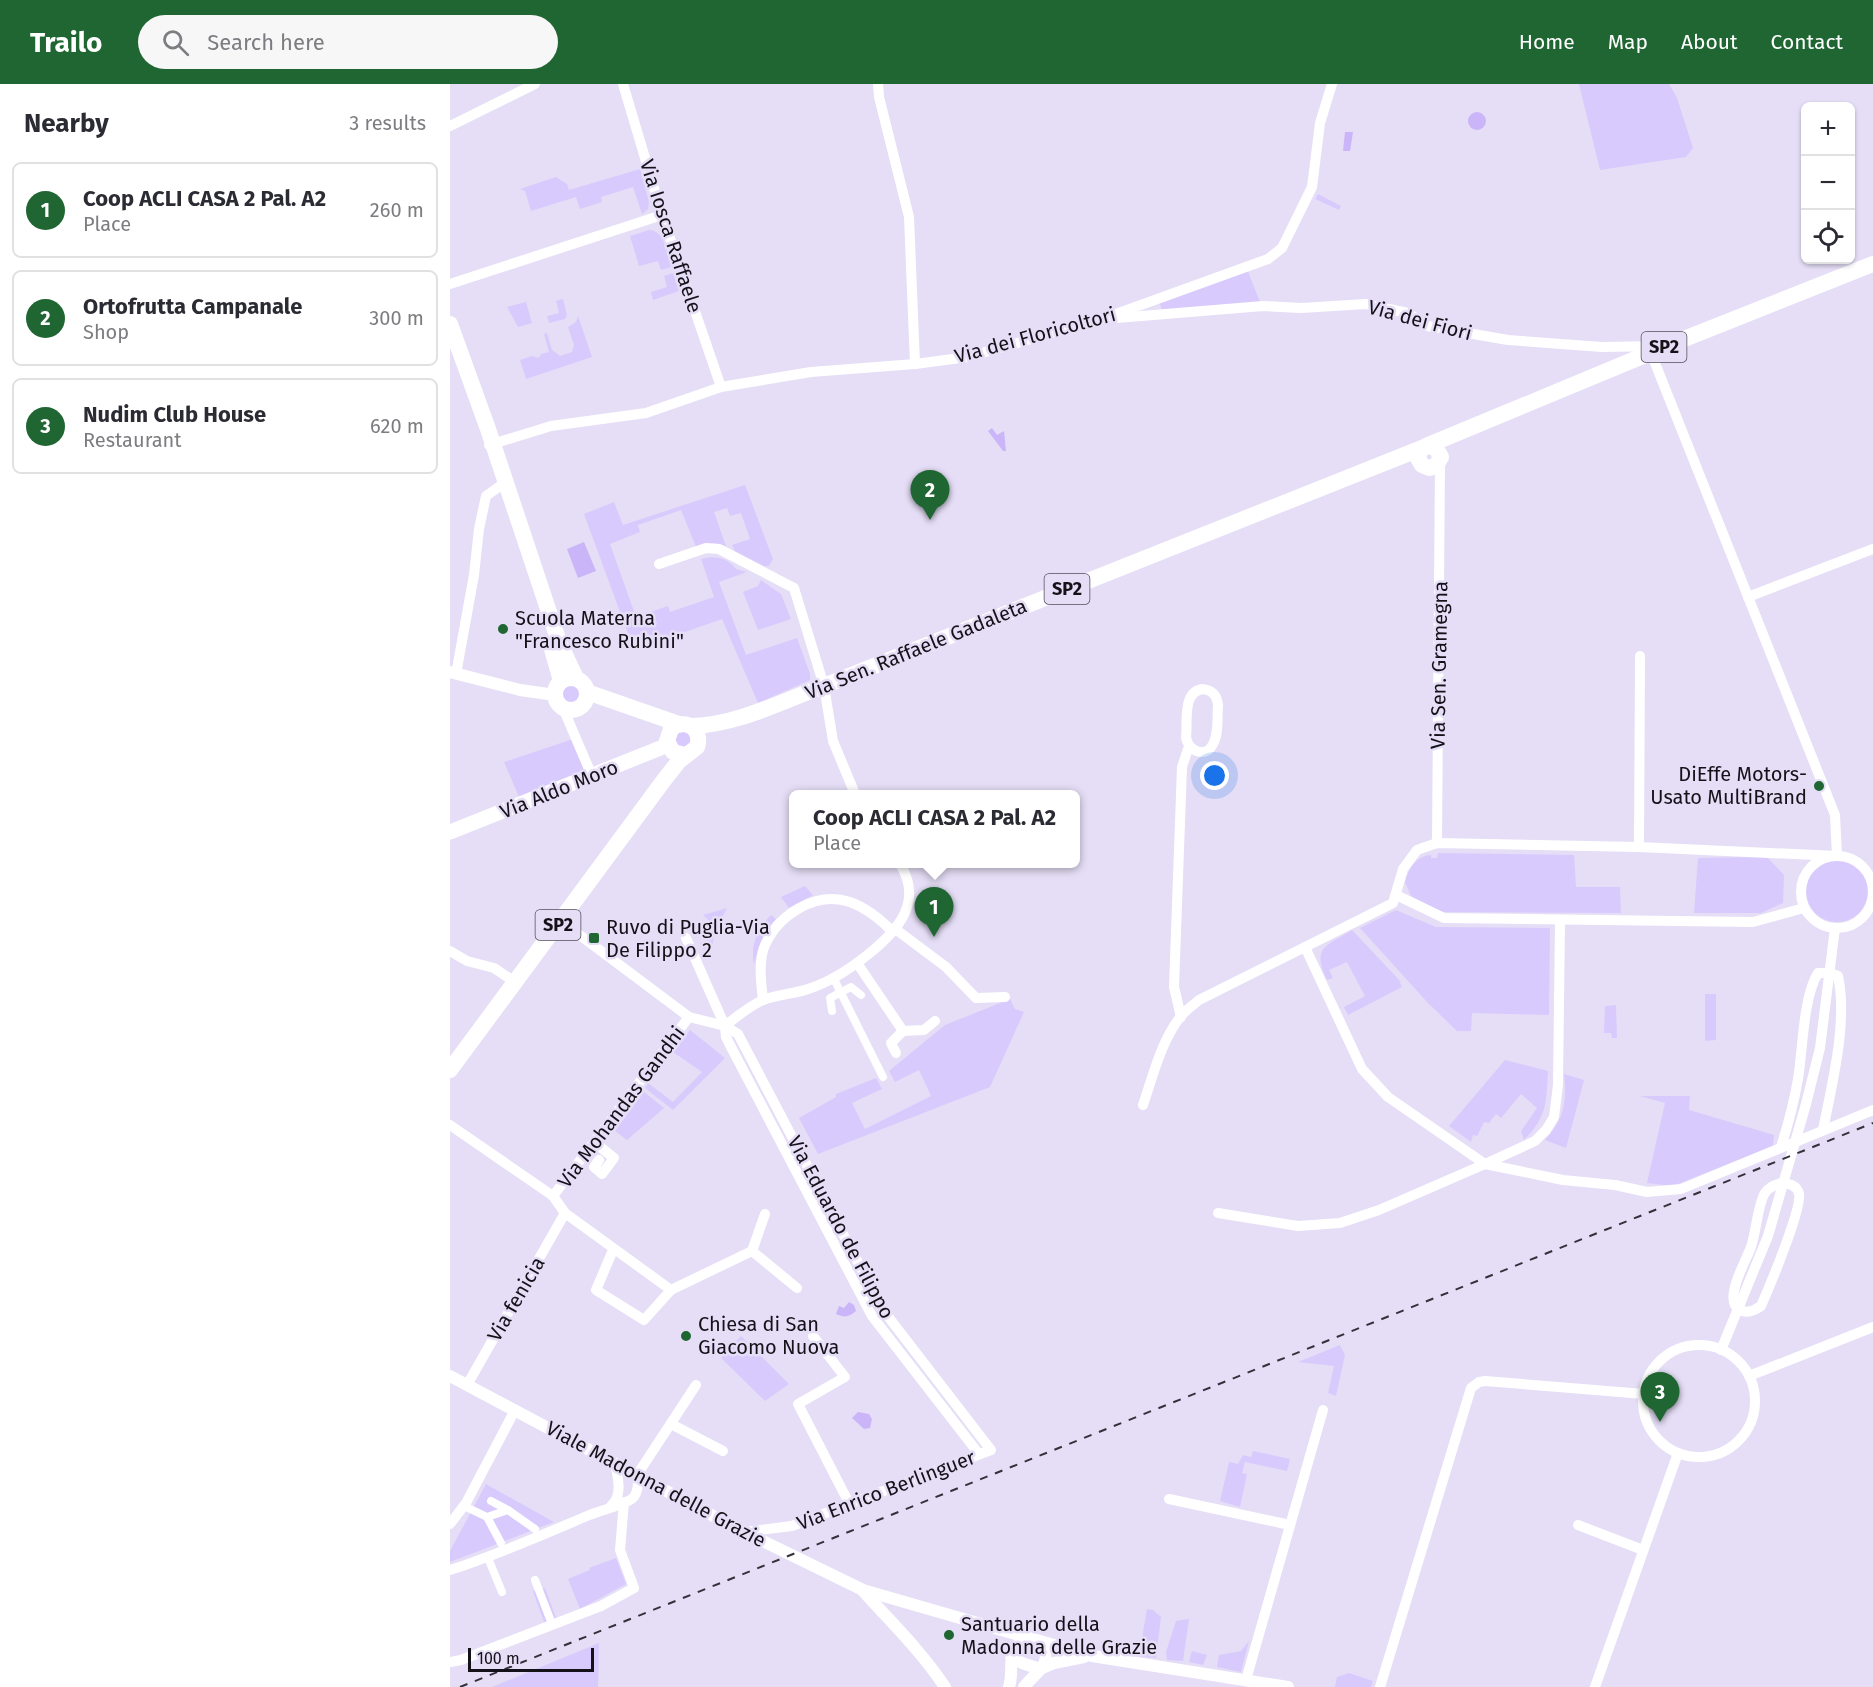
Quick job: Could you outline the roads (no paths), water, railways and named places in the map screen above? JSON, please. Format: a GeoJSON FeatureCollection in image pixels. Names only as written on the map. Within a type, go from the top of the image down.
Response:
{"type":"FeatureCollection","features":[{"type":"Feature","properties":{"kind":"main road","name":"Via Sen. Raffaele Gadaleta"},"geometry":{"type":"LineString","coordinates":[[677,739],[824,686],[1395,458],[1429,456],[1457,434],[1667,346],[1873,264]]}},
{"type":"Feature","properties":{"kind":"main road"},"geometry":{"type":"LineString","coordinates":[[450,324],[490,438],[500,478],[564,684],[558,703],[565,709],[575,710],[585,699],[584,684],[564,684]]}},
{"type":"Feature","properties":{"kind":"main road"},"geometry":{"type":"LineString","coordinates":[[450,347],[490,438]]}},
{"type":"Feature","properties":{"kind":"main road"},"geometry":{"type":"LineString","coordinates":[[585,699],[677,739]]}},
{"type":"Feature","properties":{"kind":"main road","name":"Via Sen. Raffaele Gadaleta"},"geometry":{"type":"LineString","coordinates":[[677,739],[694,751],[699,742],[737,718]]}},
{"type":"Feature","properties":{"kind":"main road","name":"Via Aldo Moro"},"geometry":{"type":"LineString","coordinates":[[450,832],[592,776],[677,739]]}},
{"type":"Feature","properties":{"kind":"main road","name":"SP2"},"geometry":{"type":"LineString","coordinates":[[450,1070],[664,780],[677,739]]}},
{"type":"Feature","properties":{"kind":"street"},"geometry":{"type":"LineString","coordinates":[[450,126],[535,84]]}},
{"type":"Feature","properties":{"kind":"street","name":"Via Iosca Raffaele"},"geometry":{"type":"LineString","coordinates":[[623,84],[662,215],[722,387]]}},
{"type":"Feature","properties":{"kind":"street"},"geometry":{"type":"LineString","coordinates":[[878,84],[879,97],[909,217],[915,364]]}},
{"type":"Feature","properties":{"kind":"street","name":"Via dei Floricoltori"},"geometry":{"type":"LineString","coordinates":[[490,438],[552,426],[646,413],[722,387],[811,372],[915,364],[968,357],[1102,319],[1268,259],[1282,248],[1312,187],[1320,123],[1332,84]]}},
{"type":"Feature","properties":{"kind":"street"},"geometry":{"type":"LineString","coordinates":[[450,284],[662,215]]}},
{"type":"Feature","properties":{"kind":"street","name":"Via dei Fiori"},"geometry":{"type":"LineString","coordinates":[[1102,319],[1263,306],[1301,308],[1366,304],[1408,313],[1428,326],[1508,340],[1602,347],[1667,346]]}},
{"type":"Feature","properties":{"kind":"street"},"geometry":{"type":"LineString","coordinates":[[1652,353],[1835,815],[1837,856]]}},
{"type":"Feature","properties":{"kind":"street"},"geometry":{"type":"LineString","coordinates":[[1429,456],[1441,488]]}},
{"type":"Feature","properties":{"kind":"street","name":"Via Sen. Gramegna"},"geometry":{"type":"LineString","coordinates":[[1429,456],[1441,488],[1437,843]]}},
{"type":"Feature","properties":{"kind":"street"},"geometry":{"type":"LineString","coordinates":[[500,478],[486,496],[479,530],[476,564],[453,673],[520,690],[564,684]]}},
{"type":"Feature","properties":{"kind":"street"},"geometry":{"type":"LineString","coordinates":[[659,564],[706,548],[719,549],[794,588],[824,686],[833,741],[853,790]]}},
{"type":"Feature","properties":{"kind":"street"},"geometry":{"type":"LineString","coordinates":[[1748,597],[1873,549]]}},
{"type":"Feature","properties":{"kind":"street"},"geometry":{"type":"LineString","coordinates":[[1639,847],[1640,656]]}},
{"type":"Feature","properties":{"kind":"street"},"geometry":{"type":"LineString","coordinates":[[1181,1017],[1173,987],[1182,767],[1189,746],[1186,737],[1188,701],[1197,690],[1207,690],[1212,692],[1218,700],[1215,741],[1206,752],[1196,752],[1189,746]]}},
{"type":"Feature","properties":{"kind":"street"},"geometry":{"type":"LineString","coordinates":[[565,709],[592,776]]}},
{"type":"Feature","properties":{"kind":"street"},"geometry":{"type":"LineString","coordinates":[[1143,1105],[1168,1036],[1181,1017],[1199,1000],[1392,903],[1403,869],[1417,850],[1437,843],[1639,847],[1837,856],[1856,862],[1871,874],[1873,894],[1867,912],[1854,924],[1835,928],[1820,925],[1814,920],[1804,908],[1800,890],[1806,873],[1820,861],[1837,856]]}},
{"type":"Feature","properties":{"kind":"street"},"geometry":{"type":"LineString","coordinates":[[561,921],[689,1017],[726,1032],[746,1008],[763,1000],[812,988],[869,955],[904,915],[909,898],[907,877],[902,868]]}},
{"type":"Feature","properties":{"kind":"street"},"geometry":{"type":"LineString","coordinates":[[1396,895],[1444,918],[1754,922],[1804,908]]}},
{"type":"Feature","properties":{"kind":"street"},"geometry":{"type":"LineString","coordinates":[[763,1000],[761,970],[765,946],[781,921],[796,909],[824,901],[843,901],[858,906],[879,918],[946,967],[976,998],[1005,997]]}},
{"type":"Feature","properties":{"kind":"street"},"geometry":{"type":"LineString","coordinates":[[1218,1213],[1299,1226],[1340,1223],[1379,1210],[1535,1141],[1554,1117],[1558,1085],[1560,921]]}},
{"type":"Feature","properties":{"kind":"street"},"geometry":{"type":"LineString","coordinates":[[1722,1350],[1768,1236],[1806,1104],[1820,1048],[1835,928]]}},
{"type":"Feature","properties":{"kind":"street","name":"Via Eduardo de Filippo"},"geometry":{"type":"LineString","coordinates":[[686,938],[745,1075],[872,1316],[979,1454]]}},
{"type":"Feature","properties":{"kind":"street"},"geometry":{"type":"LineString","coordinates":[[1305,947],[1362,1069],[1388,1097],[1485,1164],[1563,1180],[1615,1185],[1647,1192],[1670,1191],[1681,1189],[1873,1110]]}},
{"type":"Feature","properties":{"kind":"street"},"geometry":{"type":"LineString","coordinates":[[450,951],[466,961],[494,968],[515,982]]}},
{"type":"Feature","properties":{"kind":"street"},"geometry":{"type":"LineString","coordinates":[[857,963],[903,1031]]}},
{"type":"Feature","properties":{"kind":"street"},"geometry":{"type":"LineString","coordinates":[[1781,1148],[1794,1104],[1812,981],[1818,973],[1830,973],[1838,976],[1842,992],[1838,1050],[1823,1130]]}},
{"type":"Feature","properties":{"kind":"street"},"geometry":{"type":"LineString","coordinates":[[832,977],[883,1077]]}},
{"type":"Feature","properties":{"kind":"street"},"geometry":{"type":"LineString","coordinates":[[832,1011],[830,998],[840,992],[851,987],[861,995]]}},
{"type":"Feature","properties":{"kind":"street","name":"Via Mohandas Gandhi"},"geometry":{"type":"LineString","coordinates":[[553,1196],[689,1017]]}},
{"type":"Feature","properties":{"kind":"street"},"geometry":{"type":"LineString","coordinates":[[896,1053],[891,1043],[903,1031],[924,1030],[935,1021]]}},
{"type":"Feature","properties":{"kind":"street","name":"Via Eduardo de Filippo"},"geometry":{"type":"LineString","coordinates":[[726,1032],[738,1034],[883,1310],[991,1450]]}},
{"type":"Feature","properties":{"kind":"street"},"geometry":{"type":"LineString","coordinates":[[450,1125],[553,1196],[566,1214],[670,1290]]}},
{"type":"Feature","properties":{"kind":"street"},"geometry":{"type":"LineString","coordinates":[[594,1142],[614,1158],[602,1174],[594,1167],[599,1160]]}},
{"type":"Feature","properties":{"kind":"street"},"geometry":{"type":"LineString","coordinates":[[1780,1183],[1790,1184],[1799,1194],[1799,1202],[1768,1292],[1761,1306],[1754,1311],[1747,1312],[1738,1309],[1732,1300],[1734,1288],[1751,1247],[1762,1198],[1772,1186],[1780,1183]]}},
{"type":"Feature","properties":{"kind":"street","name":"Via fenicia"},"geometry":{"type":"LineString","coordinates":[[467,1385],[566,1214]]}},
{"type":"Feature","properties":{"kind":"street"},"geometry":{"type":"LineString","coordinates":[[613,1250],[597,1290],[644,1320],[670,1290],[752,1251],[765,1214]]}},
{"type":"Feature","properties":{"kind":"street"},"geometry":{"type":"LineString","coordinates":[[752,1251],[796,1288]]}},
{"type":"Feature","properties":{"kind":"street"},"geometry":{"type":"LineString","coordinates":[[1749,1376],[1873,1327]]}},
{"type":"Feature","properties":{"kind":"street"},"geometry":{"type":"LineString","coordinates":[[813,1335],[846,1377],[798,1404],[849,1503]]}},
{"type":"Feature","properties":{"kind":"street"},"geometry":{"type":"LineString","coordinates":[[1699,1345],[1722,1350],[1735,1358],[1749,1376],[1755,1395],[1754,1414],[1746,1432],[1733,1446],[1716,1455],[1697,1457],[1678,1453],[1654,1434],[1645,1415],[1644,1394],[1651,1373],[1666,1356],[1688,1346],[1699,1345]]}},
{"type":"Feature","properties":{"kind":"street","name":"Viale Madonna delle Grazie"},"geometry":{"type":"LineString","coordinates":[[450,1376],[656,1486],[862,1590]]}},
{"type":"Feature","properties":{"kind":"street"},"geometry":{"type":"LineString","coordinates":[[1380,1687],[1474,1384],[1485,1381],[1644,1394]]}},
{"type":"Feature","properties":{"kind":"street"},"geometry":{"type":"LineString","coordinates":[[611,1507],[617,1500],[624,1478],[636,1474],[696,1385]]}},
{"type":"Feature","properties":{"kind":"street"},"geometry":{"type":"LineString","coordinates":[[450,1524],[464,1506],[515,1410]]}},
{"type":"Feature","properties":{"kind":"street"},"geometry":{"type":"LineString","coordinates":[[1246,1680],[1323,1410]]}},
{"type":"Feature","properties":{"kind":"street"},"geometry":{"type":"LineString","coordinates":[[671,1424],[723,1451]]}},
{"type":"Feature","properties":{"kind":"street","name":"Via Enrico Berlinguer"},"geometry":{"type":"LineString","coordinates":[[745,1532],[792,1526],[991,1450]]}},
{"type":"Feature","properties":{"kind":"street"},"geometry":{"type":"LineString","coordinates":[[1595,1687],[1678,1453]]}},
{"type":"Feature","properties":{"kind":"street"},"geometry":{"type":"LineString","coordinates":[[615,1464],[619,1488]]}},
{"type":"Feature","properties":{"kind":"street"},"geometry":{"type":"LineString","coordinates":[[634,1496],[638,1480],[636,1474]]}},
{"type":"Feature","properties":{"kind":"street"},"geometry":{"type":"LineString","coordinates":[[450,1570],[488,1558],[624,1502],[645,1489],[656,1486]]}},
{"type":"Feature","properties":{"kind":"street"},"geometry":{"type":"LineString","coordinates":[[1169,1499],[1290,1525]]}},
{"type":"Feature","properties":{"kind":"street"},"geometry":{"type":"LineString","coordinates":[[491,1501],[535,1529]]}},
{"type":"Feature","properties":{"kind":"street"},"geometry":{"type":"LineString","coordinates":[[450,1662],[461,1660],[601,1606],[634,1588],[620,1550],[624,1502]]}},
{"type":"Feature","properties":{"kind":"street"},"geometry":{"type":"LineString","coordinates":[[464,1506],[487,1517],[501,1543]]}},
{"type":"Feature","properties":{"kind":"street"},"geometry":{"type":"LineString","coordinates":[[487,1517],[508,1510]]}},
{"type":"Feature","properties":{"kind":"street"},"geometry":{"type":"LineString","coordinates":[[1578,1525],[1643,1550]]}},
{"type":"Feature","properties":{"kind":"street"},"geometry":{"type":"LineString","coordinates":[[488,1558],[502,1592]]}},
{"type":"Feature","properties":{"kind":"street"},"geometry":{"type":"LineString","coordinates":[[535,1580],[552,1624]]}},
{"type":"Feature","properties":{"kind":"street"},"geometry":{"type":"LineString","coordinates":[[862,1590],[1092,1656],[1288,1687]]}},
{"type":"Feature","properties":{"kind":"street"},"geometry":{"type":"LineString","coordinates":[[862,1590],[911,1643],[945,1687]]}},
{"type":"Feature","properties":{"kind":"street"},"geometry":{"type":"LineString","coordinates":[[1009,1687],[1014,1646],[1020,1641],[1034,1640],[1043,1648],[1046,1660],[1024,1687]]}},
{"type":"Feature","properties":{"kind":"street"},"geometry":{"type":"LineString","coordinates":[[1011,1656],[1022,1663],[1040,1669],[1054,1662],[1092,1656]]}},
{"type":"Feature","properties":{"kind":"railway"},"geometry":{"type":"LineString","coordinates":[[460,1687],[1873,1123]]}},
{"type":"Feature","properties":{"kind":"place","name":"Ortofrutta Campanale"},"geometry":{"type":"Point","coordinates":[930,520]}},
{"type":"Feature","properties":{"kind":"place","name":"Scuola Materna \"Francesco Rubini\""},"geometry":{"type":"Point","coordinates":[503,629]}},
{"type":"Feature","properties":{"kind":"place","name":"DiEffe Motors- Usato MultiBrand"},"geometry":{"type":"Point","coordinates":[1819,786]}},
{"type":"Feature","properties":{"kind":"place","name":"Coop ACLI CASA 2 Pal. A2"},"geometry":{"type":"Point","coordinates":[934,937]}},
{"type":"Feature","properties":{"kind":"place","name":"Ruvo di Puglia-Via De Filippo 2"},"geometry":{"type":"Point","coordinates":[594,938]}},
{"type":"Feature","properties":{"kind":"place","name":"Chiesa di San Giacomo Nuova"},"geometry":{"type":"Point","coordinates":[686,1336]}},
{"type":"Feature","properties":{"kind":"place","name":"Nudim Club House"},"geometry":{"type":"Point","coordinates":[1660,1422]}},
{"type":"Feature","properties":{"kind":"place","name":"Santuario della Madonna delle Grazie"},"geometry":{"type":"Point","coordinates":[949,1635]}}]}
